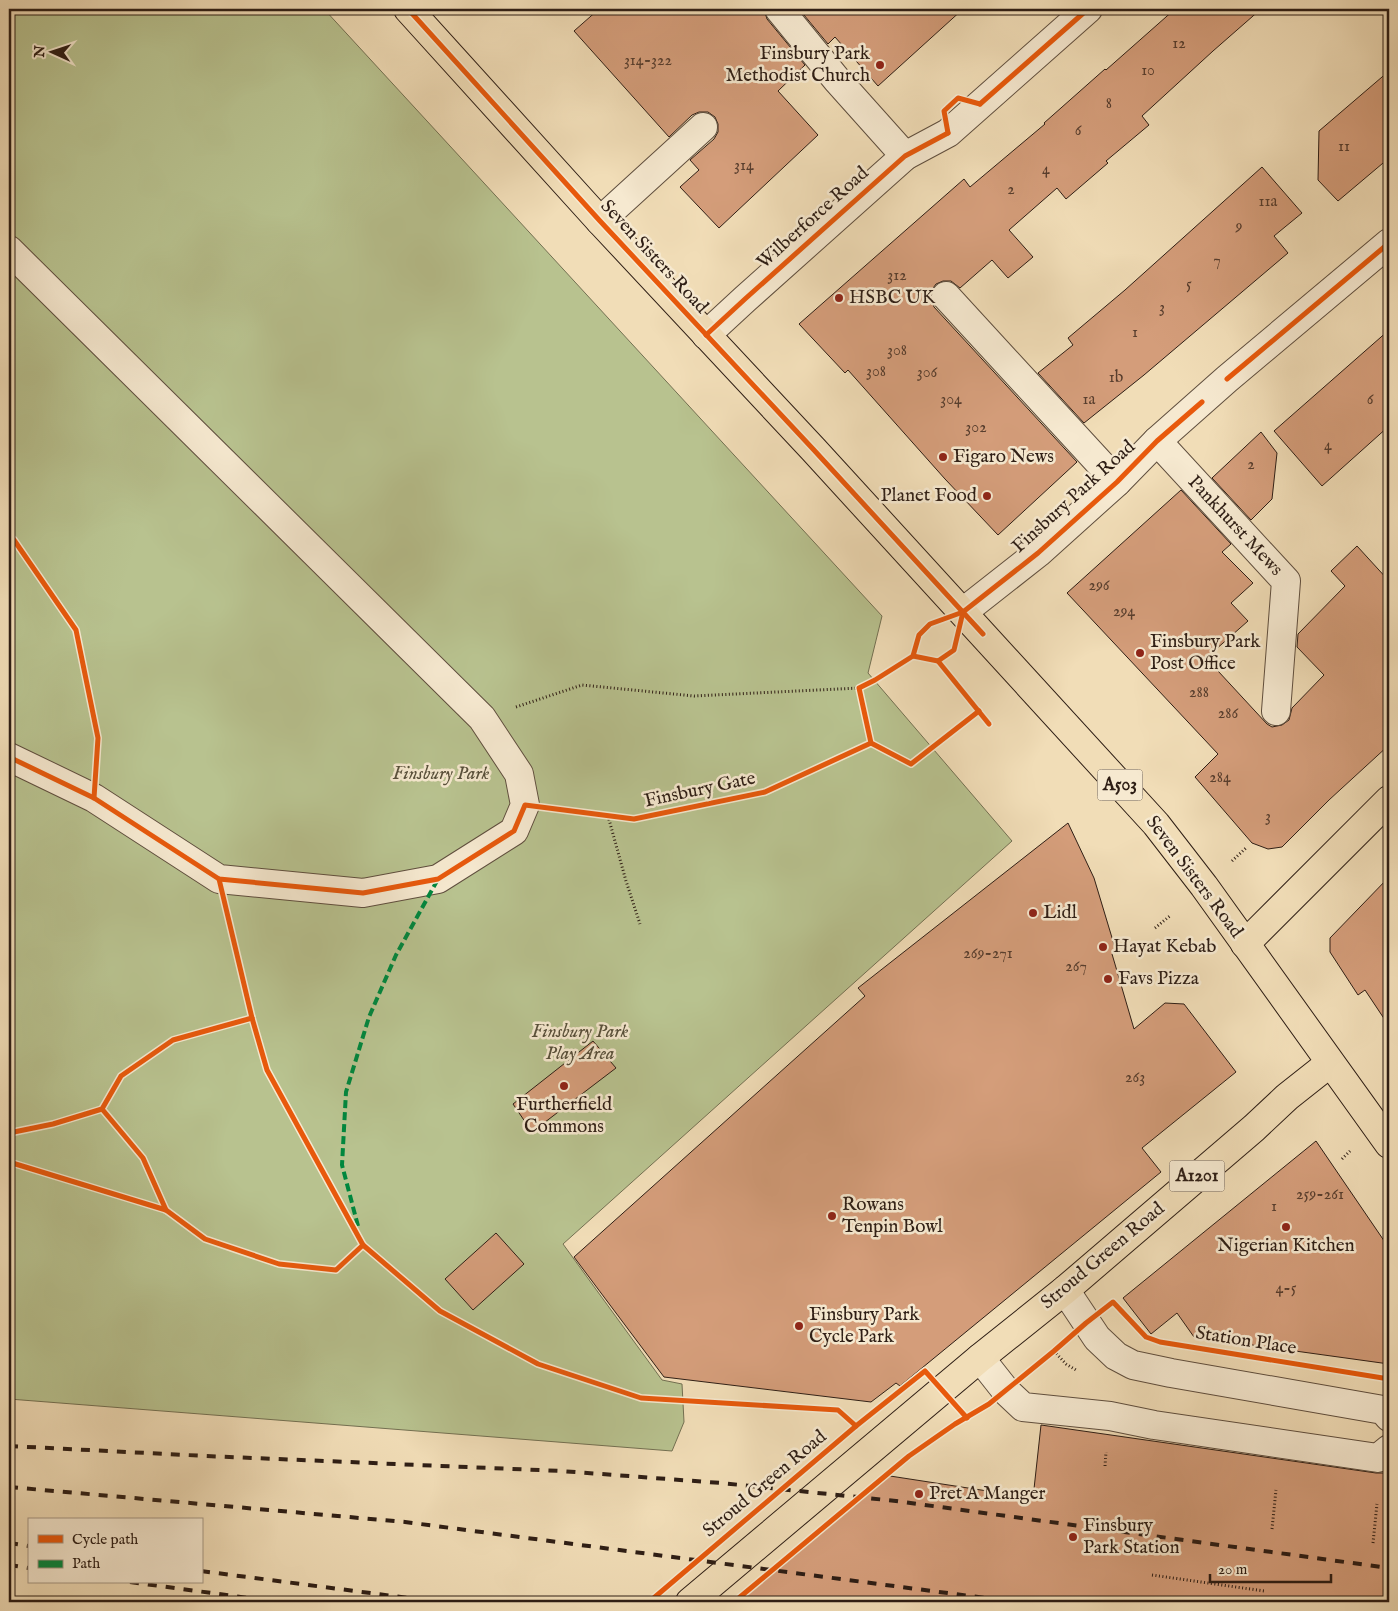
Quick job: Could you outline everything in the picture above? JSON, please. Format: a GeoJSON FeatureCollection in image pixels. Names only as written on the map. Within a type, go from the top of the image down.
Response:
{"type":"FeatureCollection","features":[{"type":"Feature","properties":{"kind":"main road","name":"Seven Sisters Road"},"geometry":{"type":"LineString","coordinates":[[408,9],[600,221],[813,449],[1156,824],[1204,886],[1389,1144]]}},
{"type":"Feature","properties":{"kind":"main road"},"geometry":{"type":"LineString","coordinates":[[1245,944],[1389,800]]}},
{"type":"Feature","properties":{"kind":"main road","name":"Stroud Green Road"},"geometry":{"type":"LineString","coordinates":[[690,1602],[980,1358],[1066,1290],[1254,1128],[1287,1097],[1330,1063]]}},
{"type":"Feature","properties":{"kind":"street"},"geometry":{"type":"LineString","coordinates":[[779,9],[837,80],[906,156]]}},
{"type":"Feature","properties":{"kind":"street","name":"Wilberforce Road"},"geometry":{"type":"LineString","coordinates":[[706,335],[906,156],[948,133],[1088,9]]}},
{"type":"Feature","properties":{"kind":"street"},"geometry":{"type":"LineString","coordinates":[[600,221],[703,127]]}},
{"type":"Feature","properties":{"kind":"street","name":"Finsbury Park Road"},"geometry":{"type":"LineString","coordinates":[[963,612],[1038,552],[1117,482],[1157,441],[1389,243]]}},
{"type":"Feature","properties":{"kind":"street"},"geometry":{"type":"LineString","coordinates":[[9,250],[482,718],[519,774],[526,805],[514,831],[438,879],[363,894],[219,879],[94,798],[9,757]]}},
{"type":"Feature","properties":{"kind":"street"},"geometry":{"type":"LineString","coordinates":[[946,296],[1117,482]]}},
{"type":"Feature","properties":{"kind":"street","name":"Pankhurst Mews"},"geometry":{"type":"LineString","coordinates":[[1157,441],[1286,581],[1276,710]]}},
{"type":"Feature","properties":{"kind":"street"},"geometry":{"type":"LineString","coordinates":[[1066,1290],[1097,1338],[1116,1356],[1133,1365],[1383,1410],[1389,1417]]}},
{"type":"Feature","properties":{"kind":"street"},"geometry":{"type":"LineString","coordinates":[[980,1358],[1006,1391],[1023,1407],[1110,1416],[1154,1425],[1378,1458],[1389,1448]]}},
{"type":"Feature","properties":{"kind":"path"},"geometry":{"type":"LineString","coordinates":[[482,718],[582,685],[694,696],[859,688],[867,684]]}},
{"type":"Feature","properties":{"kind":"path"},"geometry":{"type":"LineString","coordinates":[[859,688],[861,697]]}},
{"type":"Feature","properties":{"kind":"path"},"geometry":{"type":"LineString","coordinates":[[600,814],[617,817]]}},
{"type":"Feature","properties":{"kind":"path"},"geometry":{"type":"LineString","coordinates":[[608,816],[640,924]]}},
{"type":"Feature","properties":{"kind":"path"},"geometry":{"type":"LineString","coordinates":[[1232,861],[1247,847]]}},
{"type":"Feature","properties":{"kind":"path"},"geometry":{"type":"LineString","coordinates":[[1155,928],[1171,915]]}},
{"type":"Feature","properties":{"kind":"path"},"geometry":{"type":"LineString","coordinates":[[1342,1159],[1352,1150]]}},
{"type":"Feature","properties":{"kind":"path"},"geometry":{"type":"LineString","coordinates":[[1047,1357],[1086,1323]]}},
{"type":"Feature","properties":{"kind":"path"},"geometry":{"type":"LineString","coordinates":[[1272,1529],[1276,1490]]}},
{"type":"Feature","properties":{"kind":"path"},"geometry":{"type":"LineString","coordinates":[[1373,1543],[1377,1504]]}},
{"type":"Feature","properties":{"kind":"path"},"geometry":{"type":"LineString","coordinates":[[1152,1574],[1264,1591]]}},
{"type":"Feature","properties":{"kind":"green space","name":"Finsbury Park"},"geometry":{"type":"Polygon","coordinates":[[[9,9],[324,9],[882,616],[868,673],[1012,841],[563,1244],[662,1380],[682,1384],[684,1422],[672,1451],[9,1399],[9,9]]]}},
{"type":"Feature","properties":{"kind":"building"},"geometry":{"type":"Polygon","coordinates":[[[599,9],[764,9],[767,19],[805,65],[778,91],[818,135],[719,228],[680,187],[699,170],[690,160],[714,139],[718,132],[718,124],[715,117],[708,112],[699,112],[692,115],[669,137],[574,31],[599,9]]]}},
{"type":"Feature","properties":{"kind":"building","name":"Finsbury Park Methodist Church"},"geometry":{"type":"Polygon","coordinates":[[[799,9],[963,9],[878,86],[835,37],[828,44],[799,9]]]}},
{"type":"Feature","properties":{"kind":"building"},"geometry":{"type":"Polygon","coordinates":[[[1175,9],[1261,9],[1142,116],[1149,125],[1106,161],[1108,163],[1066,199],[1057,188],[1009,230],[1033,257],[1008,278],[992,260],[960,288],[951,281],[943,281],[936,284],[931,291],[934,307],[1077,462],[998,535],[945,479],[848,370],[845,373],[799,324],[964,179],[970,187],[1045,124],[1175,9]]]}},
{"type":"Feature","properties":{"kind":"building"},"geometry":{"type":"Polygon","coordinates":[[[1389,71],[1389,158],[1338,201],[1318,180],[1319,131],[1389,71]]]}},
{"type":"Feature","properties":{"kind":"building"},"geometry":{"type":"Polygon","coordinates":[[[1262,167],[1302,213],[1274,236],[1288,253],[1144,375],[1084,423],[1038,373],[1073,345],[1068,338],[1125,290],[1262,167]]]}},
{"type":"Feature","properties":{"kind":"building"},"geometry":{"type":"Polygon","coordinates":[[[1389,330],[1389,426],[1322,486],[1274,431],[1389,330]]]}},
{"type":"Feature","properties":{"kind":"building"},"geometry":{"type":"Polygon","coordinates":[[[1261,432],[1277,453],[1272,499],[1251,520],[1212,478],[1261,432]]]}},
{"type":"Feature","properties":{"kind":"building"},"geometry":{"type":"Polygon","coordinates":[[[1181,490],[1231,544],[1222,552],[1253,583],[1231,603],[1248,621],[1206,658],[1267,724],[1272,727],[1282,725],[1289,720],[1292,708],[1324,675],[1297,647],[1298,634],[1345,586],[1331,571],[1357,546],[1389,581],[1389,745],[1329,800],[1282,847],[1268,849],[1252,843],[1195,777],[1218,754],[1067,593],[1181,490]]]}},
{"type":"Feature","properties":{"kind":"building"},"geometry":{"type":"Polygon","coordinates":[[[1068,823],[1094,878],[1116,951],[1112,954],[1134,1029],[1165,1003],[1184,1004],[1236,1072],[1142,1148],[1161,1172],[900,1386],[896,1383],[871,1402],[664,1377],[574,1257],[865,996],[858,988],[1068,823]]]}},
{"type":"Feature","properties":{"kind":"building"},"geometry":{"type":"Polygon","coordinates":[[[1389,877],[1389,1026],[1365,990],[1358,995],[1330,952],[1330,938],[1389,877]]]}},
{"type":"Feature","properties":{"kind":"building","name":"Furtherfield Commons"},"geometry":{"type":"Polygon","coordinates":[[[593,1041],[616,1068],[532,1132],[513,1104],[593,1041]]]}},
{"type":"Feature","properties":{"kind":"building"},"geometry":{"type":"Polygon","coordinates":[[[1316,1141],[1389,1248],[1389,1364],[1194,1337],[1177,1313],[1151,1334],[1123,1298],[1316,1141]]]}},
{"type":"Feature","properties":{"kind":"building"},"geometry":{"type":"Polygon","coordinates":[[[496,1233],[524,1264],[473,1310],[445,1279],[496,1233]]]}},
{"type":"Feature","properties":{"kind":"building","name":"Finsbury Park Station"},"geometry":{"type":"Polygon","coordinates":[[[1041,1425],[1376,1473],[1389,1473],[1389,1602],[739,1602],[890,1476],[1033,1498],[1041,1425]]]}},
{"type":"Feature","properties":{"kind":"railway"},"geometry":{"type":"LineString","coordinates":[[9,1446],[561,1471],[721,1483],[896,1501],[1389,1568]]}},
{"type":"Feature","properties":{"kind":"railway"},"geometry":{"type":"LineString","coordinates":[[9,1487],[405,1522],[1016,1602]]}},
{"type":"Feature","properties":{"kind":"railway"},"geometry":{"type":"LineString","coordinates":[[9,1543],[28,1546]]}},
{"type":"Feature","properties":{"kind":"railway"},"geometry":{"type":"LineString","coordinates":[[9,1565],[28,1568]]}},
{"type":"Feature","properties":{"kind":"railway"},"geometry":{"type":"LineString","coordinates":[[202,1571],[439,1602]]}},
{"type":"Feature","properties":{"kind":"railway"},"geometry":{"type":"LineString","coordinates":[[145,1584],[278,1602]]}},
{"type":"Feature","properties":{"kind":"marked path"},"geometry":{"type":"LineString","coordinates":[[358,1226],[342,1165],[346,1092],[369,1017],[396,955],[438,879]]}},
{"type":"Feature","properties":{"kind":"cycle path"},"geometry":{"type":"LineString","coordinates":[[408,9],[600,221],[983,634]]}},
{"type":"Feature","properties":{"kind":"cycle path"},"geometry":{"type":"LineString","coordinates":[[980,104],[1088,9]]}},
{"type":"Feature","properties":{"kind":"cycle path"},"geometry":{"type":"LineString","coordinates":[[948,133],[944,111],[958,98],[980,104]]}},
{"type":"Feature","properties":{"kind":"cycle path"},"geometry":{"type":"LineString","coordinates":[[706,335],[905,156],[948,133]]}},
{"type":"Feature","properties":{"kind":"cycle path"},"geometry":{"type":"LineString","coordinates":[[1227,379],[1389,243]]}},
{"type":"Feature","properties":{"kind":"cycle path"},"geometry":{"type":"LineString","coordinates":[[979,711],[911,764],[871,743],[859,688],[913,656],[919,635],[930,624],[963,612],[1038,553],[1117,482],[1157,441],[1202,402]]}},
{"type":"Feature","properties":{"kind":"cycle path"},"geometry":{"type":"LineString","coordinates":[[9,535],[76,630],[98,738],[94,798]]}},
{"type":"Feature","properties":{"kind":"cycle path"},"geometry":{"type":"LineString","coordinates":[[913,656],[938,661],[954,650],[963,612]]}},
{"type":"Feature","properties":{"kind":"cycle path"},"geometry":{"type":"LineString","coordinates":[[938,661],[989,724]]}},
{"type":"Feature","properties":{"kind":"cycle path","name":"Finsbury Gate"},"geometry":{"type":"LineString","coordinates":[[9,757],[94,798],[219,879],[363,893],[438,879],[514,831],[525,805],[634,819],[765,792],[871,743]]}},
{"type":"Feature","properties":{"kind":"cycle path"},"geometry":{"type":"LineString","coordinates":[[219,879],[252,1018],[267,1070],[363,1245],[440,1311],[538,1364],[641,1398],[838,1410],[856,1426]]}},
{"type":"Feature","properties":{"kind":"cycle path"},"geometry":{"type":"LineString","coordinates":[[9,1133],[53,1124],[102,1109],[121,1076],[173,1040],[252,1018]]}},
{"type":"Feature","properties":{"kind":"cycle path"},"geometry":{"type":"LineString","coordinates":[[102,1109],[143,1158],[166,1210]]}},
{"type":"Feature","properties":{"kind":"cycle path"},"geometry":{"type":"LineString","coordinates":[[9,1162],[166,1210],[205,1239],[279,1264],[336,1270],[363,1245]]}},
{"type":"Feature","properties":{"kind":"cycle path","name":"Station Place"},"geometry":{"type":"LineString","coordinates":[[734,1602],[909,1456],[955,1424],[989,1404],[1113,1302],[1146,1337],[1160,1342],[1389,1379]]}},
{"type":"Feature","properties":{"kind":"cycle path"},"geometry":{"type":"LineString","coordinates":[[649,1602],[856,1426],[925,1371],[967,1418]]}},
{"type":"Feature","properties":{"kind":"place","name":"Finsbury Park Methodist Church"},"geometry":{"type":"Point","coordinates":[880,65]}},
{"type":"Feature","properties":{"kind":"place","name":"HSBC UK"},"geometry":{"type":"Point","coordinates":[839,298]}},
{"type":"Feature","properties":{"kind":"place","name":"Figaro News"},"geometry":{"type":"Point","coordinates":[943,457]}},
{"type":"Feature","properties":{"kind":"place","name":"Planet Food"},"geometry":{"type":"Point","coordinates":[987,496]}},
{"type":"Feature","properties":{"kind":"place","name":"Finsbury Park Post Office"},"geometry":{"type":"Point","coordinates":[1140,653]}},
{"type":"Feature","properties":{"kind":"place","name":"Lidl"},"geometry":{"type":"Point","coordinates":[1033,913]}},
{"type":"Feature","properties":{"kind":"place","name":"Hayat Kebab"},"geometry":{"type":"Point","coordinates":[1103,947]}},
{"type":"Feature","properties":{"kind":"place","name":"Favs Pizza"},"geometry":{"type":"Point","coordinates":[1108,979]}},
{"type":"Feature","properties":{"kind":"place","name":"Furtherfield Commons"},"geometry":{"type":"Point","coordinates":[564,1086]}},
{"type":"Feature","properties":{"kind":"place","name":"Rowans Tenpin Bowl"},"geometry":{"type":"Point","coordinates":[832,1216]}},
{"type":"Feature","properties":{"kind":"place","name":"Nigerian Kitchen"},"geometry":{"type":"Point","coordinates":[1286,1227]}},
{"type":"Feature","properties":{"kind":"place","name":"Finsbury Park Cycle Park"},"geometry":{"type":"Point","coordinates":[799,1326]}},
{"type":"Feature","properties":{"kind":"place","name":"Pret A Manger"},"geometry":{"type":"Point","coordinates":[919,1494]}},
{"type":"Feature","properties":{"kind":"place","name":"Finsbury Park Station"},"geometry":{"type":"Point","coordinates":[1073,1537]}},
{"type":"Feature","properties":{"kind":"park label","name":"Finsbury Park Play Area"},"geometry":{"type":"Point","coordinates":[580,1043]}}]}
